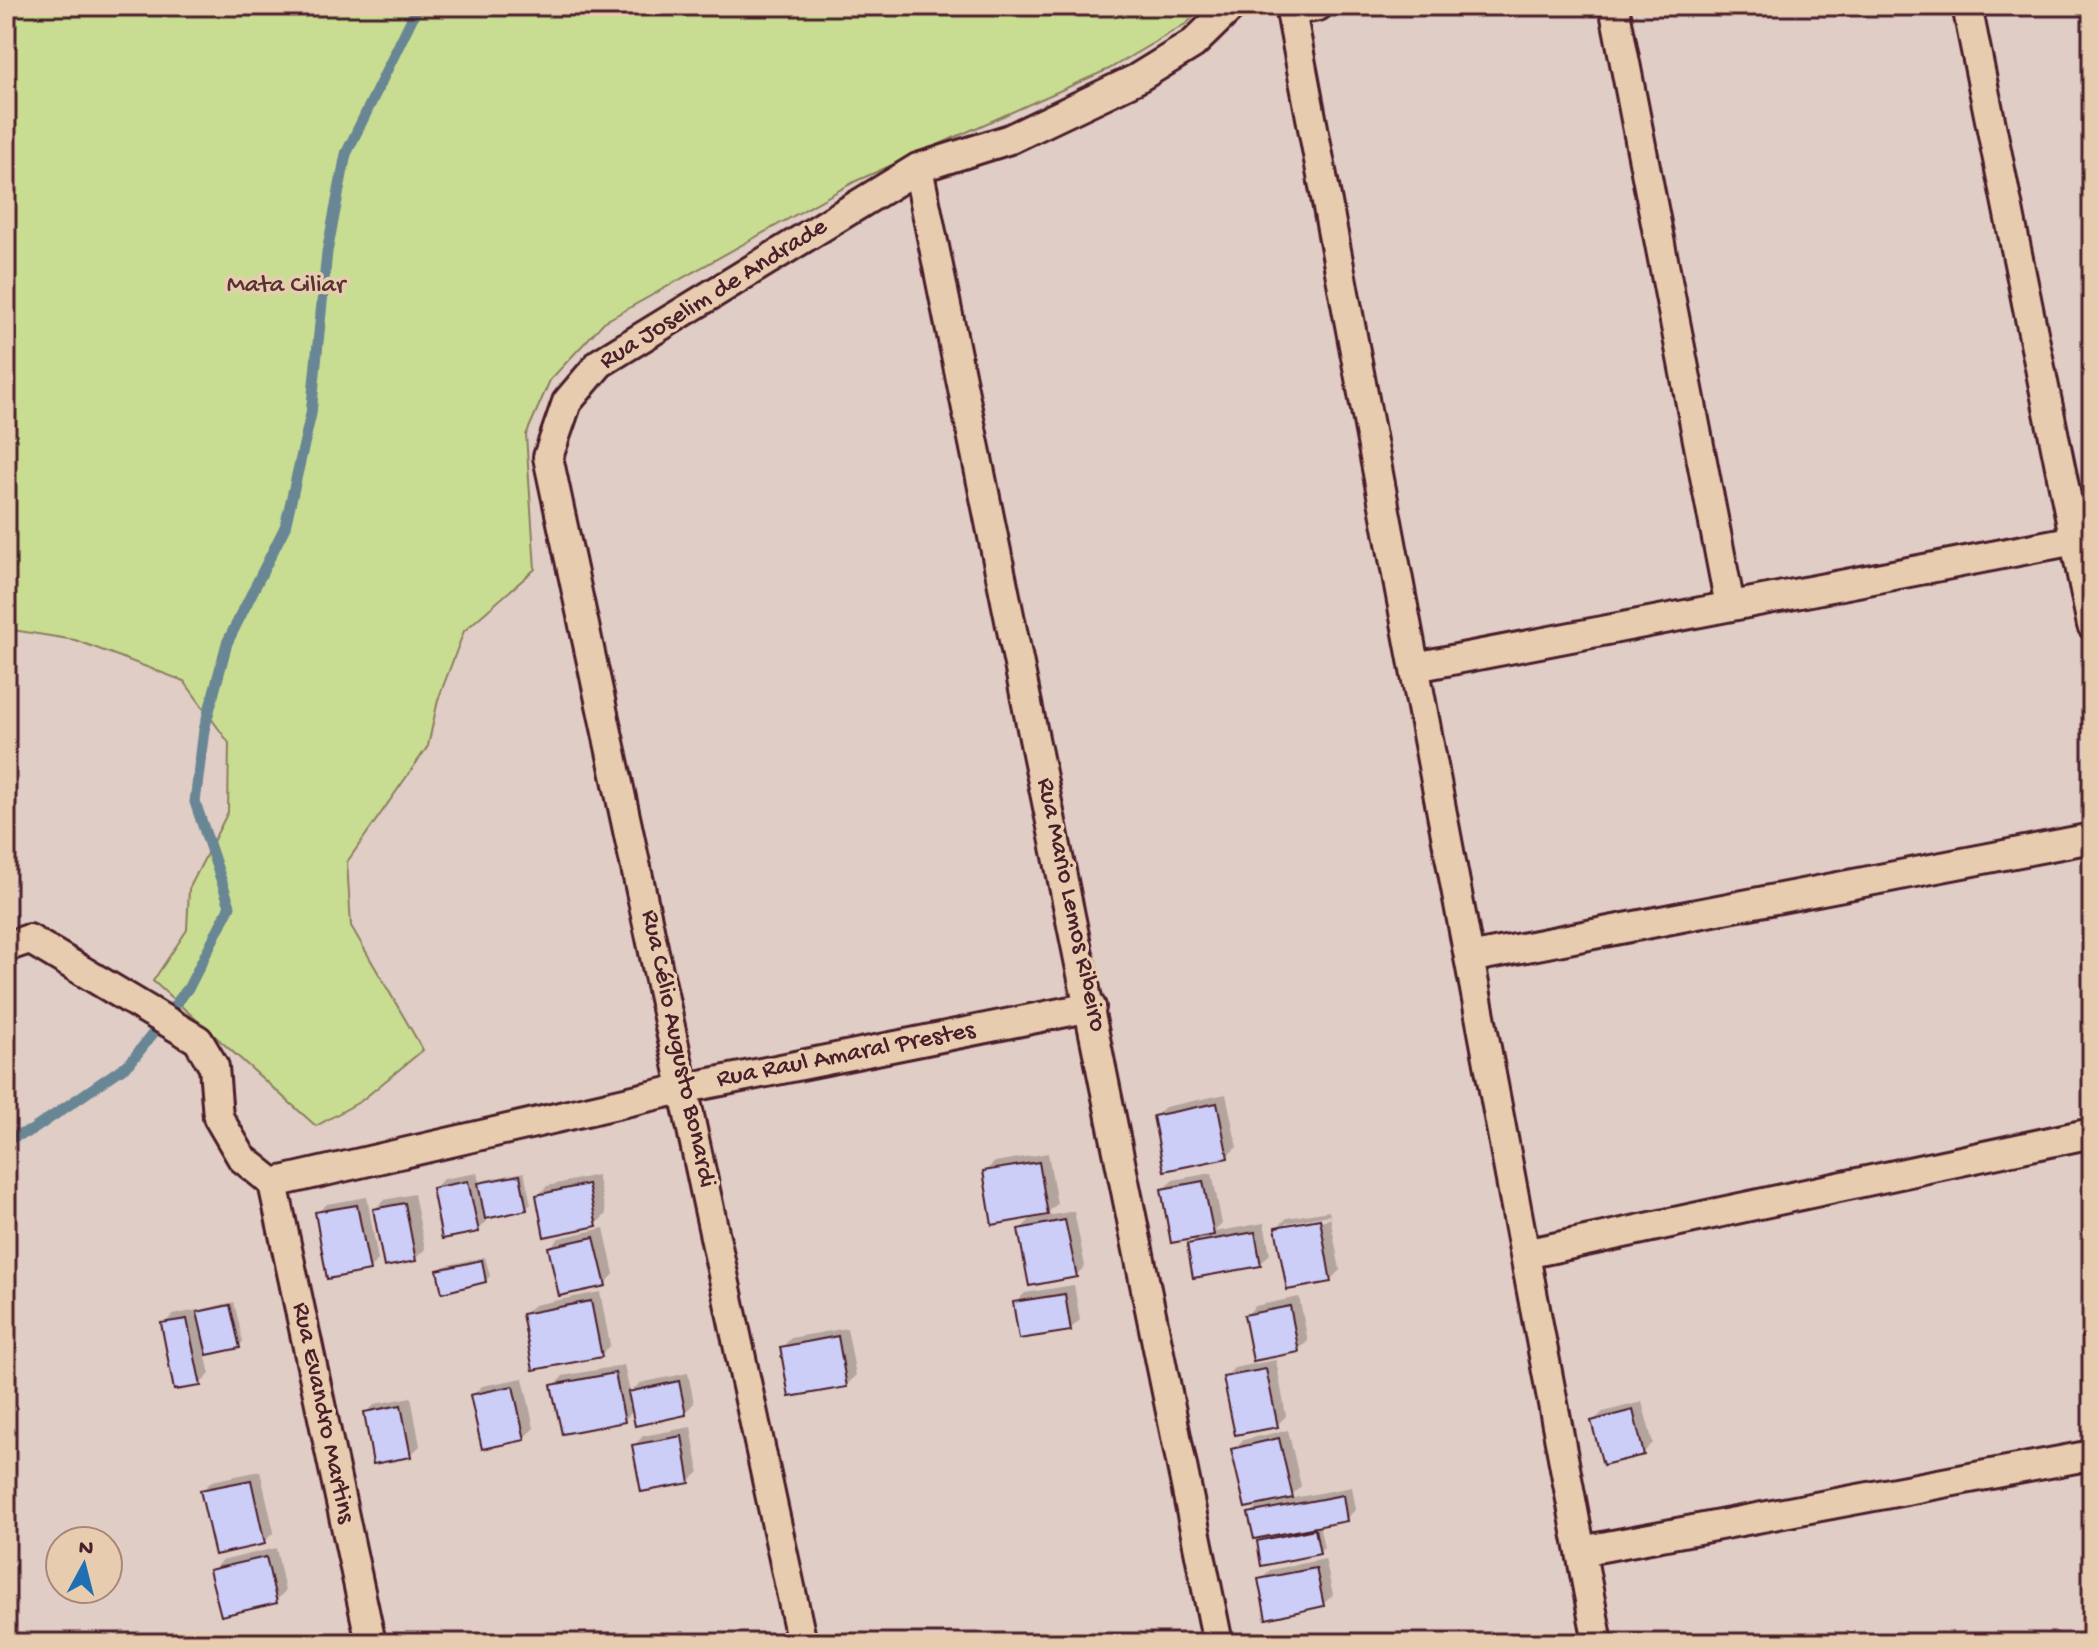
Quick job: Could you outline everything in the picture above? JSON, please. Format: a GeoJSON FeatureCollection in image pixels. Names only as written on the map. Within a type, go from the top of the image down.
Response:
{"type":"FeatureCollection","features":[{"type":"Feature","properties":{"kind":"street","name":"Rua Joselim de Andrade"},"geometry":{"type":"LineString","coordinates":[[548,457],[567,402],[600,363],[918,168],[1010,139],[1136,79],[1193,44],[1232,6]]}},
{"type":"Feature","properties":{"kind":"street"},"geometry":{"type":"LineString","coordinates":[[1318,6],[1291,11],[1598,1643]]}},
{"type":"Feature","properties":{"kind":"street"},"geometry":{"type":"LineString","coordinates":[[1614,6],[1730,606]]}},
{"type":"Feature","properties":{"kind":"street"},"geometry":{"type":"LineString","coordinates":[[1967,6],[2092,625]]}},
{"type":"Feature","properties":{"kind":"street","name":"Rua Mario Lemos Ribeiro"},"geometry":{"type":"LineString","coordinates":[[918,168],[1218,1643]]}},
{"type":"Feature","properties":{"kind":"street","name":"Rua Célio Augusto Bonardi"},"geometry":{"type":"LineString","coordinates":[[548,457],[686,1088],[802,1643]]}},
{"type":"Feature","properties":{"kind":"street"},"geometry":{"type":"LineString","coordinates":[[1415,667],[2075,540]]}},
{"type":"Feature","properties":{"kind":"street"},"geometry":{"type":"LineString","coordinates":[[1469,958],[2092,838]]}},
{"type":"Feature","properties":{"kind":"street"},"geometry":{"type":"LineString","coordinates":[[6,947],[29,939],[146,1006],[198,1040],[214,1067],[218,1117],[242,1158],[273,1183]]}},
{"type":"Feature","properties":{"kind":"street","name":"Rua Raul Amaral Prestes"},"geometry":{"type":"LineString","coordinates":[[273,1183],[686,1088],[1091,1007]]}},
{"type":"Feature","properties":{"kind":"street"},"geometry":{"type":"LineString","coordinates":[[1525,1254],[2092,1133]]}},
{"type":"Feature","properties":{"kind":"street","name":"Rua Evandro Martins"},"geometry":{"type":"LineString","coordinates":[[273,1183],[371,1643]]}},
{"type":"Feature","properties":{"kind":"street"},"geometry":{"type":"LineString","coordinates":[[1581,1551],[2092,1455]]}},
{"type":"Feature","properties":{"kind":"green space","name":"Mata Ciliar"},"geometry":{"type":"Polygon","coordinates":[[[6,6],[1205,6],[1187,23],[1109,69],[856,181],[604,322],[550,380],[526,435],[535,569],[464,631],[438,700],[428,746],[347,862],[351,926],[423,1050],[361,1101],[316,1126],[153,981],[187,930],[189,889],[228,812],[229,743],[184,681],[75,640],[6,629],[6,6]]]}},
{"type":"Feature","properties":{"kind":"building"},"geometry":{"type":"Polygon","coordinates":[[[1217,1103],[1228,1158],[1164,1171],[1153,1116],[1217,1103]]]}},
{"type":"Feature","properties":{"kind":"building"},"geometry":{"type":"Polygon","coordinates":[[[1039,1162],[1048,1215],[992,1225],[983,1171],[1039,1162]]]}},
{"type":"Feature","properties":{"kind":"building"},"geometry":{"type":"Polygon","coordinates":[[[520,1175],[527,1210],[485,1219],[478,1183],[520,1175]]]}},
{"type":"Feature","properties":{"kind":"building"},"geometry":{"type":"Polygon","coordinates":[[[468,1181],[479,1232],[442,1239],[432,1188],[468,1181]]]}},
{"type":"Feature","properties":{"kind":"building"},"geometry":{"type":"Polygon","coordinates":[[[1203,1181],[1214,1235],[1171,1243],[1161,1189],[1203,1181]]]}},
{"type":"Feature","properties":{"kind":"building"},"geometry":{"type":"Polygon","coordinates":[[[588,1184],[597,1226],[544,1237],[536,1195],[588,1184]]]}},
{"type":"Feature","properties":{"kind":"building"},"geometry":{"type":"Polygon","coordinates":[[[405,1203],[416,1261],[384,1267],[373,1209],[405,1203]]]}},
{"type":"Feature","properties":{"kind":"building"},"geometry":{"type":"Polygon","coordinates":[[[357,1205],[370,1271],[327,1279],[315,1212],[357,1205]]]}},
{"type":"Feature","properties":{"kind":"building"},"geometry":{"type":"Polygon","coordinates":[[[1320,1219],[1331,1282],[1287,1290],[1275,1227],[1320,1219]]]}},
{"type":"Feature","properties":{"kind":"building"},"geometry":{"type":"Polygon","coordinates":[[[1065,1220],[1077,1277],[1029,1286],[1018,1229],[1065,1220]]]}},
{"type":"Feature","properties":{"kind":"building"},"geometry":{"type":"Polygon","coordinates":[[[1255,1232],[1261,1266],[1193,1278],[1187,1244],[1255,1232]]]}},
{"type":"Feature","properties":{"kind":"building"},"geometry":{"type":"Polygon","coordinates":[[[594,1237],[606,1286],[559,1296],[548,1247],[594,1237]]]}},
{"type":"Feature","properties":{"kind":"building"},"geometry":{"type":"Polygon","coordinates":[[[482,1260],[486,1282],[442,1293],[437,1270],[482,1260]]]}},
{"type":"Feature","properties":{"kind":"building"},"geometry":{"type":"Polygon","coordinates":[[[1065,1294],[1071,1331],[1019,1339],[1013,1302],[1065,1294]]]}},
{"type":"Feature","properties":{"kind":"building"},"geometry":{"type":"Polygon","coordinates":[[[591,1301],[602,1357],[533,1370],[522,1314],[591,1301]]]}},
{"type":"Feature","properties":{"kind":"building"},"geometry":{"type":"Polygon","coordinates":[[[230,1305],[240,1348],[207,1355],[197,1312],[230,1305]]]}},
{"type":"Feature","properties":{"kind":"building"},"geometry":{"type":"Polygon","coordinates":[[[1290,1306],[1299,1352],[1253,1361],[1244,1315],[1290,1306]]]}},
{"type":"Feature","properties":{"kind":"building"},"geometry":{"type":"Polygon","coordinates":[[[187,1319],[201,1386],[174,1390],[161,1323],[187,1319]]]}},
{"type":"Feature","properties":{"kind":"building"},"geometry":{"type":"Polygon","coordinates":[[[838,1336],[847,1387],[789,1397],[780,1347],[838,1336]]]}},
{"type":"Feature","properties":{"kind":"building"},"geometry":{"type":"Polygon","coordinates":[[[1266,1369],[1278,1427],[1235,1435],[1223,1377],[1266,1369]]]}},
{"type":"Feature","properties":{"kind":"building"},"geometry":{"type":"Polygon","coordinates":[[[615,1373],[625,1422],[562,1434],[551,1385],[615,1373]]]}},
{"type":"Feature","properties":{"kind":"building"},"geometry":{"type":"Polygon","coordinates":[[[679,1381],[686,1415],[635,1426],[628,1392],[679,1381]]]}},
{"type":"Feature","properties":{"kind":"building"},"geometry":{"type":"Polygon","coordinates":[[[513,1386],[525,1440],[482,1449],[470,1395],[513,1386]]]}},
{"type":"Feature","properties":{"kind":"building"},"geometry":{"type":"Polygon","coordinates":[[[401,1405],[411,1457],[373,1464],[364,1412],[401,1405]]]}},
{"type":"Feature","properties":{"kind":"building"},"geometry":{"type":"Polygon","coordinates":[[[1633,1410],[1644,1455],[1603,1465],[1591,1421],[1633,1410]]]}},
{"type":"Feature","properties":{"kind":"building"},"geometry":{"type":"Polygon","coordinates":[[[682,1436],[690,1483],[641,1492],[632,1445],[682,1436]]]}},
{"type":"Feature","properties":{"kind":"building"},"geometry":{"type":"Polygon","coordinates":[[[1279,1438],[1293,1498],[1245,1508],[1231,1449],[1279,1438]]]}},
{"type":"Feature","properties":{"kind":"building"},"geometry":{"type":"Polygon","coordinates":[[[251,1480],[265,1544],[215,1555],[200,1490],[251,1480]]]}},
{"type":"Feature","properties":{"kind":"building"},"geometry":{"type":"Polygon","coordinates":[[[1343,1495],[1347,1521],[1254,1539],[1248,1513],[1343,1495]]]}},
{"type":"Feature","properties":{"kind":"building"},"geometry":{"type":"Polygon","coordinates":[[[1315,1529],[1320,1554],[1261,1566],[1257,1541],[1315,1529]]]}},
{"type":"Feature","properties":{"kind":"building"},"geometry":{"type":"Polygon","coordinates":[[[266,1557],[277,1603],[221,1616],[209,1570],[266,1557]]]}},
{"type":"Feature","properties":{"kind":"building"},"geometry":{"type":"Polygon","coordinates":[[[1316,1568],[1324,1606],[1266,1619],[1258,1579],[1316,1568]]]}},
{"type":"Feature","properties":{"kind":"waterway"},"geometry":{"type":"LineString","coordinates":[[6,1139],[31,1131],[130,1063],[189,987],[230,906],[195,802],[204,730],[227,643],[285,527],[311,414],[327,252],[346,154],[418,6]]}}]}
